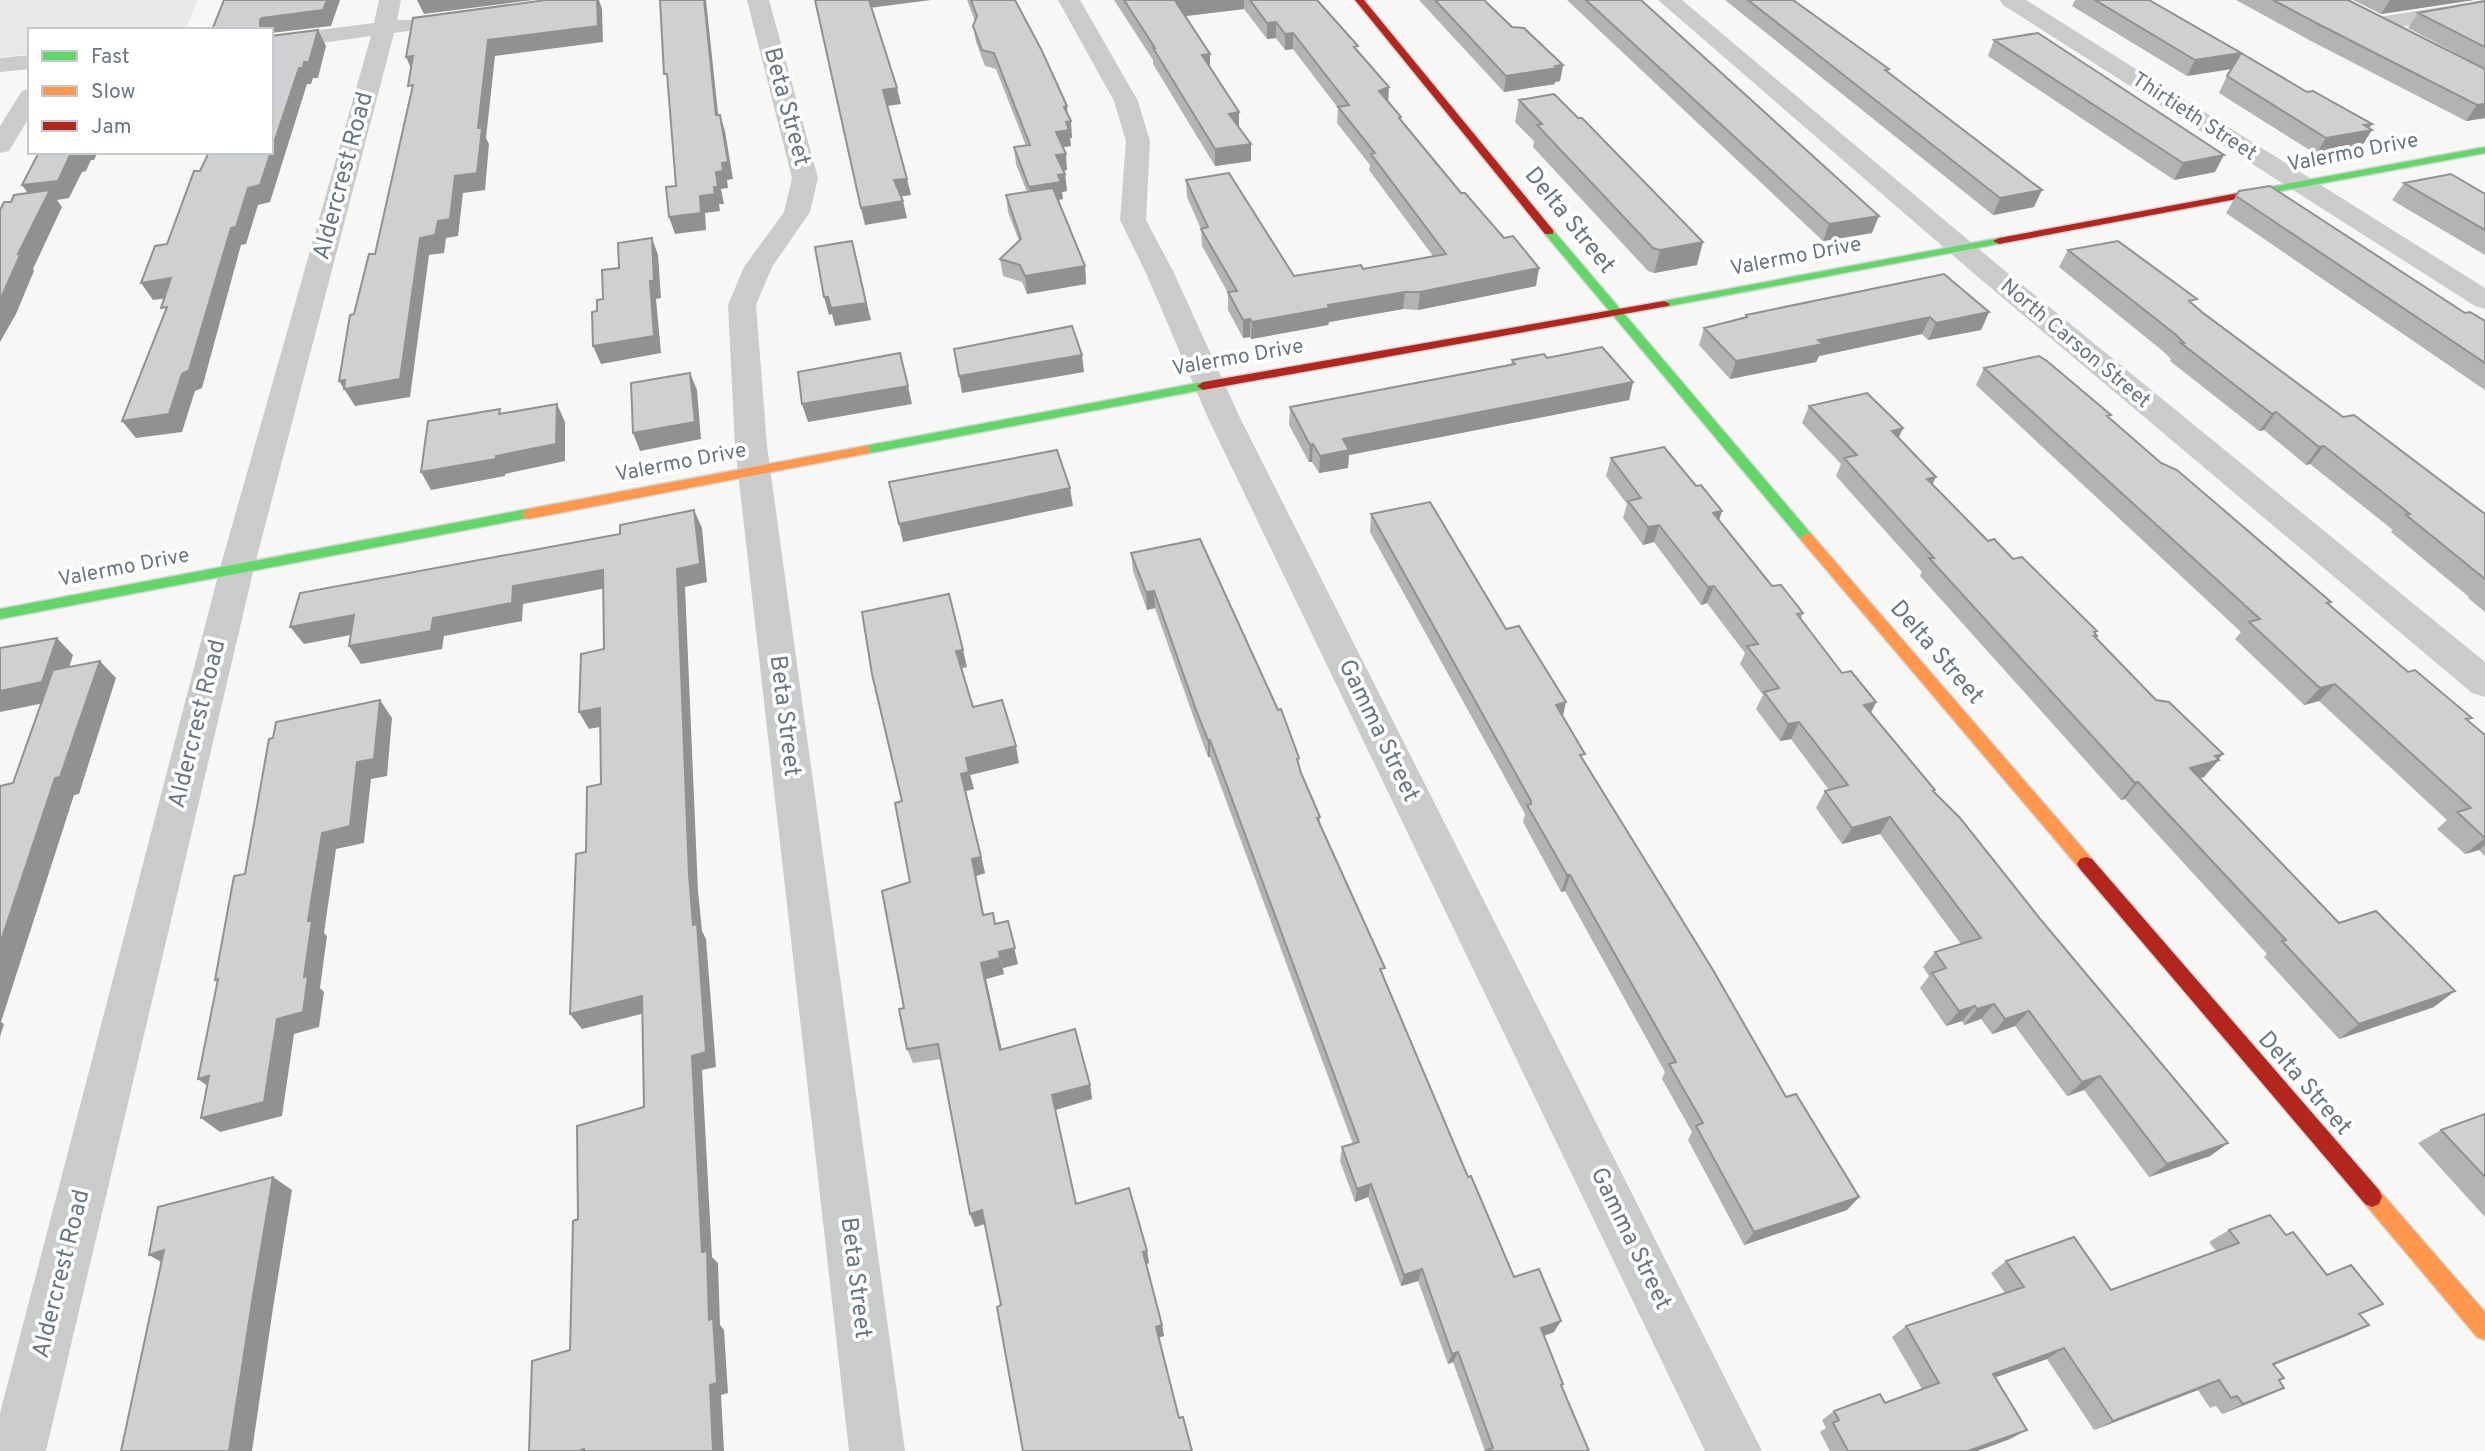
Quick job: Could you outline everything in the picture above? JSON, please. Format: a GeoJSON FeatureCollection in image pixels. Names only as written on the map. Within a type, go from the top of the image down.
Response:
{"type":"FeatureCollection","features":[{"type":"Feature","properties":{"kind":"street","name":"Beta Street"},"geometry":{"type":"LineString","coordinates":[[758,0],[805,178],[797,212],[758,267],[742,305],[754,471],[877,1451]]}},
{"type":"Feature","properties":{"kind":"street","name":"Gamma Street"},"geometry":{"type":"LineString","coordinates":[[1069,0],[1126,101],[1138,141],[1133,220],[1160,273],[1209,385],[1734,1451]]}},
{"type":"Feature","properties":{"kind":"street","name":"Delta Street"},"geometry":{"type":"LineString","coordinates":[[1359,0],[1615,313],[2485,1329]]}},
{"type":"Feature","properties":{"kind":"street","name":"North Carson Street"},"geometry":{"type":"LineString","coordinates":[[1669,0],[1959,247],[2485,683]]}},
{"type":"Feature","properties":{"kind":"street","name":"Thirtieth Street"},"geometry":{"type":"LineString","coordinates":[[2011,0],[2485,300]]}},
{"type":"Feature","properties":{"kind":"street"},"geometry":{"type":"LineString","coordinates":[[2379,24],[2485,6]]}},
{"type":"Feature","properties":{"kind":"street"},"geometry":{"type":"LineString","coordinates":[[2356,12],[2414,43]]}},
{"type":"Feature","properties":{"kind":"street"},"geometry":{"type":"LineString","coordinates":[[273,42],[387,14],[426,22]]}},
{"type":"Feature","properties":{"kind":"street","name":"Aldercrest Road"},"geometry":{"type":"LineString","coordinates":[[18,1451],[236,568],[387,14]]}},
{"type":"Feature","properties":{"kind":"street"},"geometry":{"type":"LineString","coordinates":[[0,65],[28,62]]}},
{"type":"Feature","properties":{"kind":"street"},"geometry":{"type":"LineString","coordinates":[[0,146],[28,99]]}},
{"type":"Feature","properties":{"kind":"street","name":"Valermo Drive"},"geometry":{"type":"LineString","coordinates":[[0,614],[1209,385],[1615,313],[2485,150]]}},
{"type":"Feature","properties":{"kind":"shaded area"},"geometry":{"type":"Polygon","coordinates":[[[0,0],[198,0],[186,28],[28,28],[28,54],[0,57],[0,0]]]}},
{"type":"Feature","properties":{"kind":"building"},"geometry":{"type":"Polygon","coordinates":[[[224,0],[327,0],[323,10],[262,18],[260,28],[213,28],[224,0]]]}},
{"type":"Feature","properties":{"kind":"building"},"geometry":{"type":"Polygon","coordinates":[[[546,0],[597,0],[598,26],[488,40],[478,128],[482,128],[477,173],[455,176],[450,219],[438,221],[435,235],[420,238],[400,379],[344,389],[345,380],[339,381],[350,315],[354,314],[369,254],[375,254],[413,85],[408,86],[413,56],[406,57],[413,18],[546,0]]]}},
{"type":"Feature","properties":{"kind":"building"},"geometry":{"type":"Polygon","coordinates":[[[660,0],[704,0],[716,115],[720,115],[728,162],[722,163],[723,171],[716,172],[718,187],[714,187],[715,194],[700,196],[701,213],[669,217],[666,187],[676,186],[667,74],[664,74],[660,0]]]}},
{"type":"Feature","properties":{"kind":"building"},"geometry":{"type":"Polygon","coordinates":[[[815,0],[869,0],[897,88],[883,90],[907,179],[894,180],[903,201],[861,208],[815,0]]]}},
{"type":"Feature","properties":{"kind":"building"},"geometry":{"type":"Polygon","coordinates":[[[971,0],[1015,0],[1042,51],[1071,121],[1066,122],[1069,130],[1056,132],[1066,154],[1056,155],[1065,174],[1058,175],[1061,182],[1029,187],[1014,147],[1030,145],[994,53],[982,50],[973,26],[977,16],[971,0]]]}},
{"type":"Feature","properties":{"kind":"building"},"geometry":{"type":"Polygon","coordinates":[[[1124,0],[1191,0],[1176,2],[1210,54],[1202,55],[1239,112],[1229,114],[1251,144],[1215,149],[1124,0]]]}},
{"type":"Feature","properties":{"kind":"building"},"geometry":{"type":"Polygon","coordinates":[[[1250,0],[1317,0],[1358,46],[1354,47],[1389,87],[1379,91],[1461,193],[1465,193],[1504,238],[1513,236],[1539,268],[1420,292],[1328,305],[1329,308],[1252,322],[1250,319],[1243,320],[1228,292],[1237,291],[1201,229],[1208,227],[1186,180],[1229,173],[1294,276],[1361,265],[1363,269],[1446,254],[1371,154],[1375,153],[1338,107],[1349,105],[1293,33],[1285,34],[1276,22],[1267,23],[1250,0]]]}},
{"type":"Feature","properties":{"kind":"building"},"geometry":{"type":"Polygon","coordinates":[[[1435,0],[1484,0],[1512,27],[1524,28],[1563,65],[1506,76],[1435,0]]]}},
{"type":"Feature","properties":{"kind":"building"},"geometry":{"type":"Polygon","coordinates":[[[1586,0],[1641,0],[1879,216],[1829,224],[1586,0]]]}},
{"type":"Feature","properties":{"kind":"building"},"geometry":{"type":"Polygon","coordinates":[[[1748,0],[1793,0],[1889,69],[1885,70],[2042,190],[2000,198],[1748,0]]]}},
{"type":"Feature","properties":{"kind":"building"},"geometry":{"type":"Polygon","coordinates":[[[2095,0],[2149,0],[2241,53],[2195,60],[2095,0]]]}},
{"type":"Feature","properties":{"kind":"building"},"geometry":{"type":"Polygon","coordinates":[[[2273,0],[2348,0],[2485,69],[2485,104],[2477,105],[2273,0]]]}},
{"type":"Feature","properties":{"kind":"building"},"geometry":{"type":"Polygon","coordinates":[[[2485,1],[2485,47],[2418,13],[2485,1]]]}},
{"type":"Feature","properties":{"kind":"building"},"geometry":{"type":"Polygon","coordinates":[[[318,30],[309,62],[304,62],[303,68],[299,68],[273,146],[273,36],[318,30]]]}},
{"type":"Feature","properties":{"kind":"building"},"geometry":{"type":"Polygon","coordinates":[[[2038,33],[2224,155],[2183,163],[1994,40],[2038,33]]]}},
{"type":"Feature","properties":{"kind":"building"},"geometry":{"type":"Polygon","coordinates":[[[2241,53],[2307,92],[2313,91],[2372,124],[2364,125],[2372,130],[2326,138],[2227,76],[2241,53]]]}},
{"type":"Feature","properties":{"kind":"building"},"geometry":{"type":"Polygon","coordinates":[[[1554,94],[1578,118],[1582,118],[1703,242],[1660,250],[1653,248],[1537,125],[1542,124],[1519,100],[1554,94]]]}},
{"type":"Feature","properties":{"kind":"building"},"geometry":{"type":"Polygon","coordinates":[[[38,154],[74,154],[70,155],[58,181],[22,185],[38,154]]]}},
{"type":"Feature","properties":{"kind":"building"},"geometry":{"type":"Polygon","coordinates":[[[208,154],[270,154],[260,185],[248,188],[236,227],[231,228],[189,370],[182,374],[169,414],[122,421],[167,307],[161,308],[171,278],[141,283],[155,246],[167,244],[194,171],[200,171],[208,154]]]}},
{"type":"Feature","properties":{"kind":"building"},"geometry":{"type":"Polygon","coordinates":[[[2451,174],[2485,194],[2485,230],[2404,183],[2451,174]]]}},
{"type":"Feature","properties":{"kind":"building"},"geometry":{"type":"Polygon","coordinates":[[[2270,186],[2465,313],[2470,312],[2485,321],[2485,363],[2236,196],[2239,191],[2270,186]]]}},
{"type":"Feature","properties":{"kind":"building"},"geometry":{"type":"Polygon","coordinates":[[[1053,188],[1085,266],[1025,276],[1020,265],[1000,259],[1021,239],[1006,195],[1053,188]]]}},
{"type":"Feature","properties":{"kind":"building"},"geometry":{"type":"Polygon","coordinates":[[[50,190],[18,254],[21,253],[0,300],[0,210],[4,202],[11,202],[14,195],[50,190]]]}},
{"type":"Feature","properties":{"kind":"building"},"geometry":{"type":"Polygon","coordinates":[[[652,238],[654,281],[650,281],[654,336],[593,346],[592,312],[597,311],[597,300],[603,299],[602,270],[619,268],[618,243],[652,238]]]}},
{"type":"Feature","properties":{"kind":"building"},"geometry":{"type":"Polygon","coordinates":[[[852,241],[866,303],[831,308],[828,297],[824,297],[815,247],[852,241]]]}},
{"type":"Feature","properties":{"kind":"building"},"geometry":{"type":"Polygon","coordinates":[[[2118,241],[2197,299],[2189,301],[2203,313],[2343,417],[2354,415],[2485,514],[2485,579],[2406,515],[2410,514],[2324,446],[2319,447],[2276,412],[2272,414],[2068,250],[2118,241]]]}},
{"type":"Feature","properties":{"kind":"building"},"geometry":{"type":"Polygon","coordinates":[[[1944,274],[1989,312],[1936,323],[1930,317],[1818,340],[1823,344],[1736,361],[1704,328],[1747,317],[1746,315],[1944,274]]]}},
{"type":"Feature","properties":{"kind":"building"},"geometry":{"type":"Polygon","coordinates":[[[1072,326],[1082,355],[959,376],[954,349],[1072,326]]]}},
{"type":"Feature","properties":{"kind":"building"},"geometry":{"type":"Polygon","coordinates":[[[1602,347],[1633,382],[1343,439],[1349,450],[1320,456],[1313,444],[1310,445],[1290,407],[1515,364],[1512,360],[1544,354],[1547,358],[1602,347]]]}},
{"type":"Feature","properties":{"kind":"building"},"geometry":{"type":"Polygon","coordinates":[[[900,353],[908,386],[802,404],[798,372],[900,353]]]}},
{"type":"Feature","properties":{"kind":"building"},"geometry":{"type":"Polygon","coordinates":[[[2039,356],[2111,415],[2107,416],[2161,463],[2177,470],[2408,672],[2415,670],[2472,718],[2466,719],[2485,735],[2485,838],[2457,812],[2471,808],[2335,684],[2320,688],[2249,622],[2260,619],[1984,368],[2039,356]]]}},
{"type":"Feature","properties":{"kind":"building"},"geometry":{"type":"Polygon","coordinates":[[[690,373],[695,422],[633,433],[631,383],[690,373]]]}},
{"type":"Feature","properties":{"kind":"building"},"geometry":{"type":"Polygon","coordinates":[[[1867,393],[1903,428],[1892,431],[1936,477],[1927,479],[1988,541],[1994,539],[2013,559],[2022,557],[2097,631],[2094,632],[2097,636],[2094,636],[2156,700],[2169,702],[2223,754],[2215,756],[2219,760],[2190,768],[2339,923],[2376,911],[2455,991],[2359,1024],[2282,941],[2286,940],[2138,782],[2135,783],[1929,558],[1934,558],[1844,458],[1857,455],[1809,406],[1867,393]]]}},
{"type":"Feature","properties":{"kind":"building"},"geometry":{"type":"Polygon","coordinates":[[[557,404],[556,444],[496,456],[496,459],[421,472],[428,421],[500,409],[499,414],[557,404]]]}},
{"type":"Feature","properties":{"kind":"building"},"geometry":{"type":"Polygon","coordinates":[[[1664,447],[1696,486],[1701,485],[1722,511],[1713,513],[1772,586],[1781,585],[1803,613],[1797,614],[1842,673],[1851,671],[1876,702],[1864,705],[1935,790],[1933,791],[1960,818],[2041,920],[2228,1143],[2167,1164],[2100,1076],[2082,1082],[2029,1011],[2005,1019],[1994,1004],[1959,1011],[1932,973],[1946,968],[1935,952],[1981,938],[1890,817],[1852,828],[1825,791],[1848,785],[1799,722],[1788,724],[1764,692],[1779,688],[1747,646],[1758,644],[1714,586],[1708,587],[1659,525],[1648,527],[1628,501],[1641,498],[1611,458],[1664,447]]]}},
{"type":"Feature","properties":{"kind":"building"},"geometry":{"type":"Polygon","coordinates":[[[1057,450],[1070,488],[899,524],[889,482],[1057,450]]]}},
{"type":"Feature","properties":{"kind":"building"},"geometry":{"type":"Polygon","coordinates":[[[1430,502],[1506,629],[1519,626],[1566,702],[1556,705],[1585,754],[1580,755],[1713,970],[1786,1097],[1796,1094],[1859,1197],[1754,1232],[1696,1126],[1703,1123],[1669,1064],[1676,1062],[1527,805],[1531,804],[1531,801],[1371,514],[1430,502]]]}},
{"type":"Feature","properties":{"kind":"building"},"geometry":{"type":"Polygon","coordinates":[[[694,510],[700,564],[677,569],[689,875],[693,925],[697,924],[706,1052],[692,1056],[702,1252],[707,1251],[709,1320],[713,1318],[717,1383],[710,1385],[713,1451],[529,1451],[532,1361],[570,1350],[573,1221],[578,1219],[577,1126],[644,1107],[642,996],[570,1014],[576,854],[586,852],[587,787],[601,784],[600,708],[579,712],[581,654],[604,649],[603,570],[513,586],[512,603],[433,618],[431,631],[349,646],[354,615],[290,627],[300,593],[620,534],[620,525],[694,510]]]}},
{"type":"Feature","properties":{"kind":"building"},"geometry":{"type":"Polygon","coordinates":[[[1200,539],[1278,710],[1281,709],[1299,758],[1297,759],[1301,773],[1320,817],[1317,818],[1385,968],[1380,969],[1468,1177],[1471,1176],[1514,1277],[1539,1269],[1561,1321],[1541,1328],[1589,1451],[1485,1451],[1493,1448],[1458,1352],[1452,1354],[1422,1269],[1404,1275],[1371,1184],[1357,1189],[1342,1147],[1359,1142],[1210,740],[1196,710],[1154,591],[1146,592],[1131,553],[1200,539]]]}},
{"type":"Feature","properties":{"kind":"building"},"geometry":{"type":"Polygon","coordinates":[[[949,594],[963,650],[956,651],[973,707],[1002,700],[1016,746],[966,758],[969,772],[961,774],[981,857],[972,859],[983,915],[993,913],[995,924],[1008,921],[1015,948],[999,952],[1000,958],[981,963],[1000,1050],[1075,1029],[1090,1085],[1052,1095],[1076,1204],[1129,1188],[1147,1251],[1143,1252],[1162,1325],[1156,1327],[1179,1418],[1183,1417],[1192,1451],[1023,1451],[997,1307],[1001,1305],[982,1210],[970,1214],[938,1044],[907,1049],[899,1009],[904,1008],[882,891],[910,882],[895,803],[902,801],[872,674],[862,612],[949,594]]]}},
{"type":"Feature","properties":{"kind":"building"},"geometry":{"type":"Polygon","coordinates":[[[57,638],[42,682],[0,691],[0,648],[57,638]]]}},
{"type":"Feature","properties":{"kind":"building"},"geometry":{"type":"Polygon","coordinates":[[[100,661],[60,777],[55,778],[0,944],[0,786],[13,783],[53,670],[100,661]]]}},
{"type":"Feature","properties":{"kind":"building"},"geometry":{"type":"Polygon","coordinates":[[[380,700],[374,759],[357,762],[350,826],[322,833],[308,921],[312,921],[304,977],[308,976],[303,1012],[277,1019],[264,1102],[201,1118],[209,1076],[198,1079],[218,979],[215,980],[234,876],[245,874],[269,739],[273,738],[276,722],[380,700]]]}},
{"type":"Feature","properties":{"kind":"building"},"geometry":{"type":"Polygon","coordinates":[[[2485,1114],[2485,1177],[2441,1130],[2485,1114]]]}},
{"type":"Feature","properties":{"kind":"building"},"geometry":{"type":"Polygon","coordinates":[[[273,1177],[229,1451],[121,1451],[164,1250],[149,1255],[158,1207],[273,1177]]]}},
{"type":"Feature","properties":{"kind":"building"},"geometry":{"type":"Polygon","coordinates":[[[2270,1215],[2286,1235],[2293,1232],[2327,1275],[2351,1265],[2383,1304],[2359,1314],[2369,1325],[2273,1364],[2284,1378],[2279,1380],[2284,1388],[2243,1404],[2237,1396],[2231,1398],[2219,1380],[2113,1421],[2064,1348],[1993,1374],[2027,1430],[1968,1451],[1848,1451],[1833,1423],[1839,1420],[1834,1411],[1880,1394],[1885,1403],[1939,1383],[1906,1326],[2024,1287],[2006,1261],[2074,1237],[2111,1290],[2239,1243],[2229,1230],[2270,1215]]]}},
{"type":"Feature","properties":{"kind":"traffic: fast"},"geometry":{"type":"LineString","coordinates":[[2254,193],[2485,150]]}},
{"type":"Feature","properties":{"kind":"traffic: fast"},"geometry":{"type":"LineString","coordinates":[[1549,232],[1807,538]]}},
{"type":"Feature","properties":{"kind":"traffic: fast"},"geometry":{"type":"LineString","coordinates":[[1664,304],[1999,241]]}},
{"type":"Feature","properties":{"kind":"traffic: fast"},"geometry":{"type":"LineString","coordinates":[[865,450],[1203,386]]}},
{"type":"Feature","properties":{"kind":"traffic: fast"},"geometry":{"type":"LineString","coordinates":[[0,614],[528,514]]}},
{"type":"Feature","properties":{"kind":"traffic: slow"},"geometry":{"type":"LineString","coordinates":[[528,514],[865,450]]}},
{"type":"Feature","properties":{"kind":"traffic: slow"},"geometry":{"type":"LineString","coordinates":[[1807,538],[2086,864]]}},
{"type":"Feature","properties":{"kind":"traffic: slow"},"geometry":{"type":"LineString","coordinates":[[2372,1197],[2485,1329]]}},
{"type":"Feature","properties":{"kind":"traffic: jam"},"geometry":{"type":"LineString","coordinates":[[1359,0],[1549,232]]}},
{"type":"Feature","properties":{"kind":"traffic: jam"},"geometry":{"type":"LineString","coordinates":[[1999,241],[2254,193]]}},
{"type":"Feature","properties":{"kind":"traffic: jam"},"geometry":{"type":"LineString","coordinates":[[1203,386],[1664,304]]}},
{"type":"Feature","properties":{"kind":"traffic: jam"},"geometry":{"type":"LineString","coordinates":[[2086,864],[2372,1197]]}}]}
